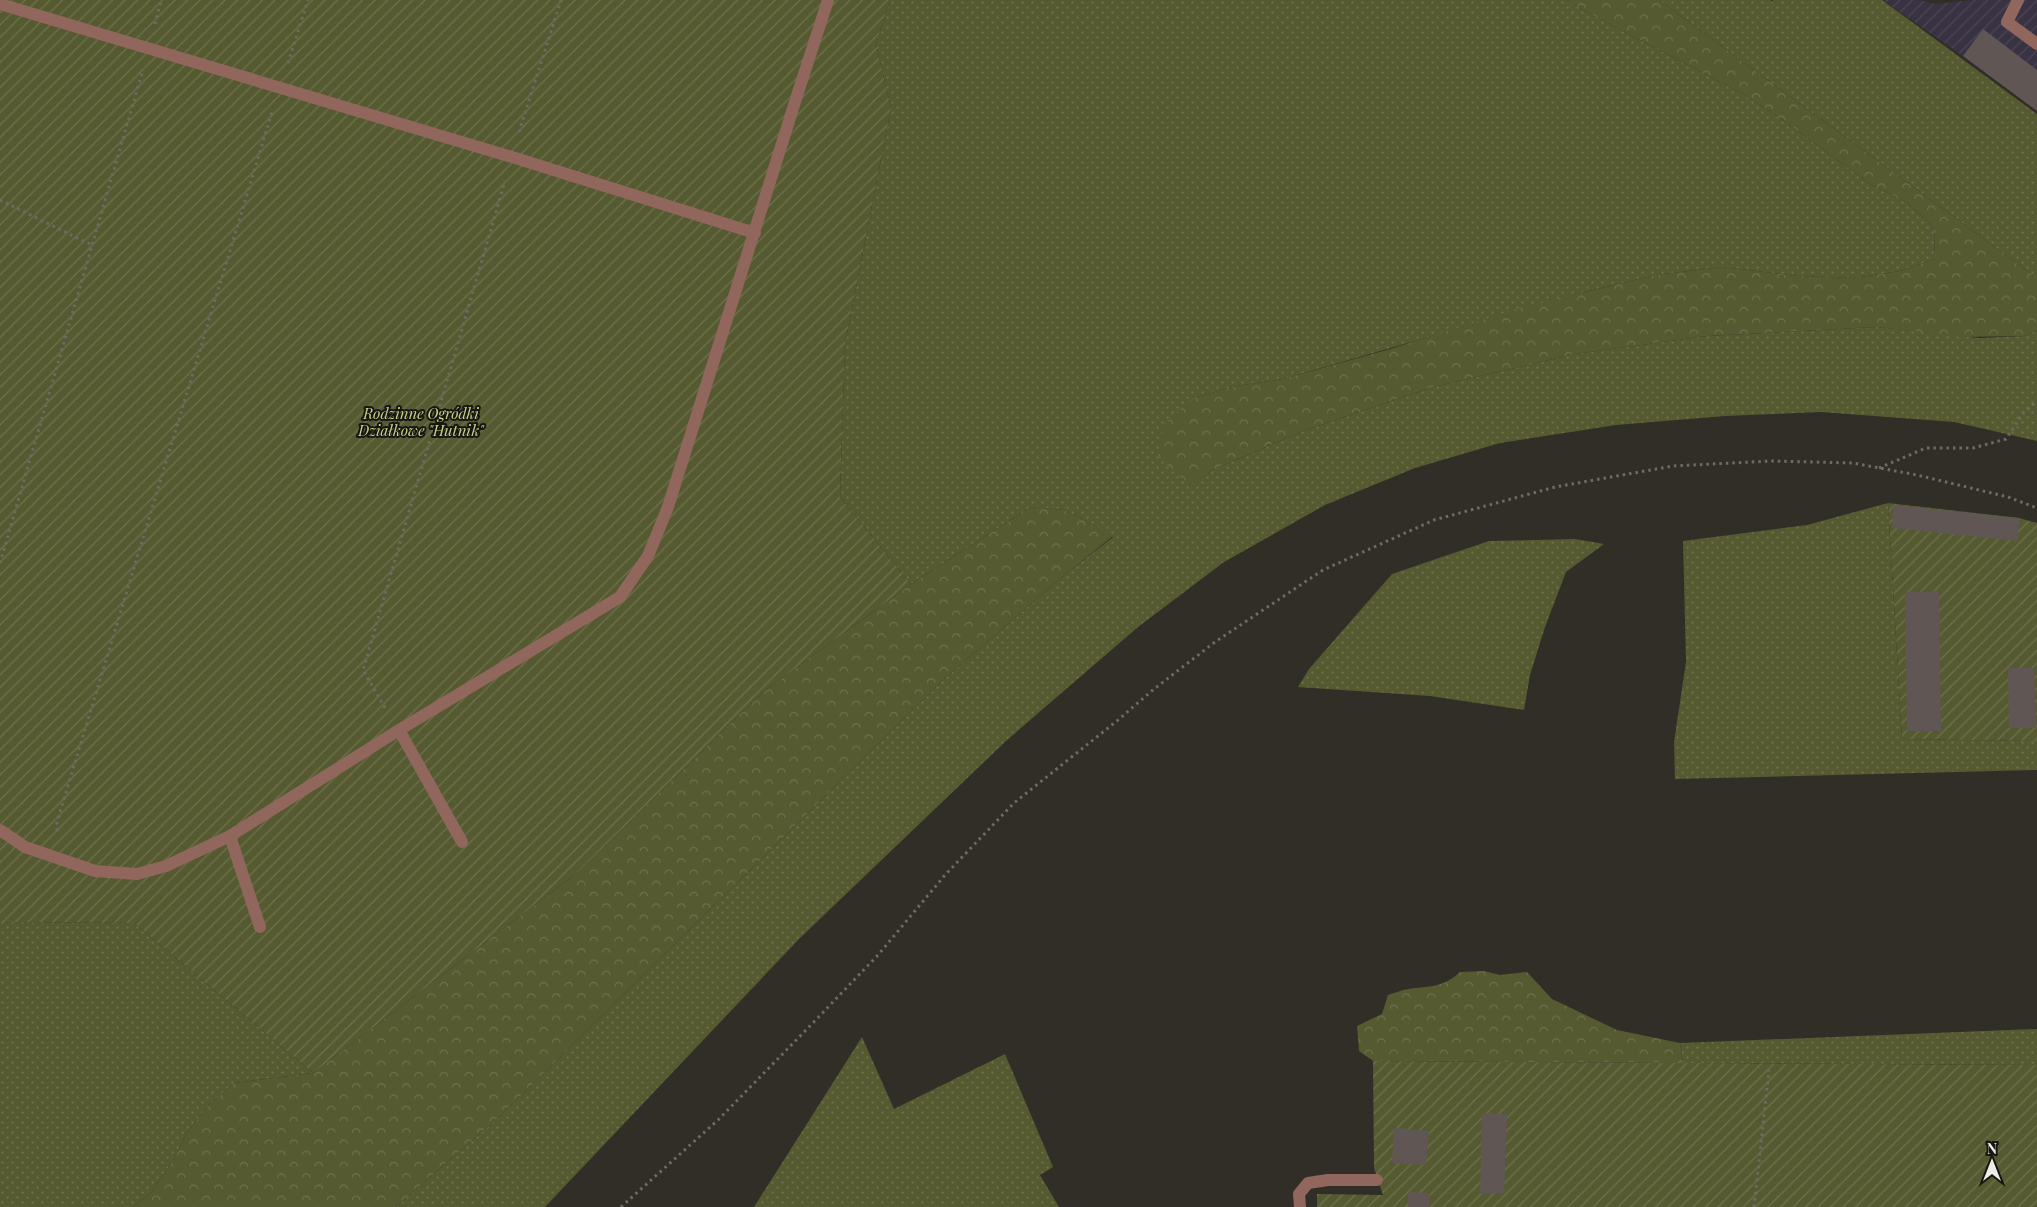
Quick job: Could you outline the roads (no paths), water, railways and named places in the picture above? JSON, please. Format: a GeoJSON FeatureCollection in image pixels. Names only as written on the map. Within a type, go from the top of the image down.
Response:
{"type":"FeatureCollection","features":[{"type":"Feature","properties":{"kind":"lane"},"geometry":{"type":"LineString","coordinates":[[0,830],[25,847],[96,871],[137,874],[166,866],[230,836],[399,730],[620,597],[648,556],[668,506],[828,0]]}},
{"type":"Feature","properties":{"kind":"lane"},"geometry":{"type":"LineString","coordinates":[[2018,0],[2007,22],[2037,44]]}},
{"type":"Feature","properties":{"kind":"lane"},"geometry":{"type":"LineString","coordinates":[[0,4],[512,157],[755,233]]}},
{"type":"Feature","properties":{"kind":"lane"},"geometry":{"type":"LineString","coordinates":[[399,730],[462,842]]}},
{"type":"Feature","properties":{"kind":"lane"},"geometry":{"type":"LineString","coordinates":[[230,836],[260,927]]}},
{"type":"Feature","properties":{"kind":"lane"},"geometry":{"type":"LineString","coordinates":[[1300,1207],[1299,1194],[1308,1183],[1328,1180],[1377,1180]]}},
{"type":"Feature","properties":{"kind":"park label","name":"Rodzinne Ogródki Działkowe \"Hutnik\""},"geometry":{"type":"Point","coordinates":[421,422]}}]}
